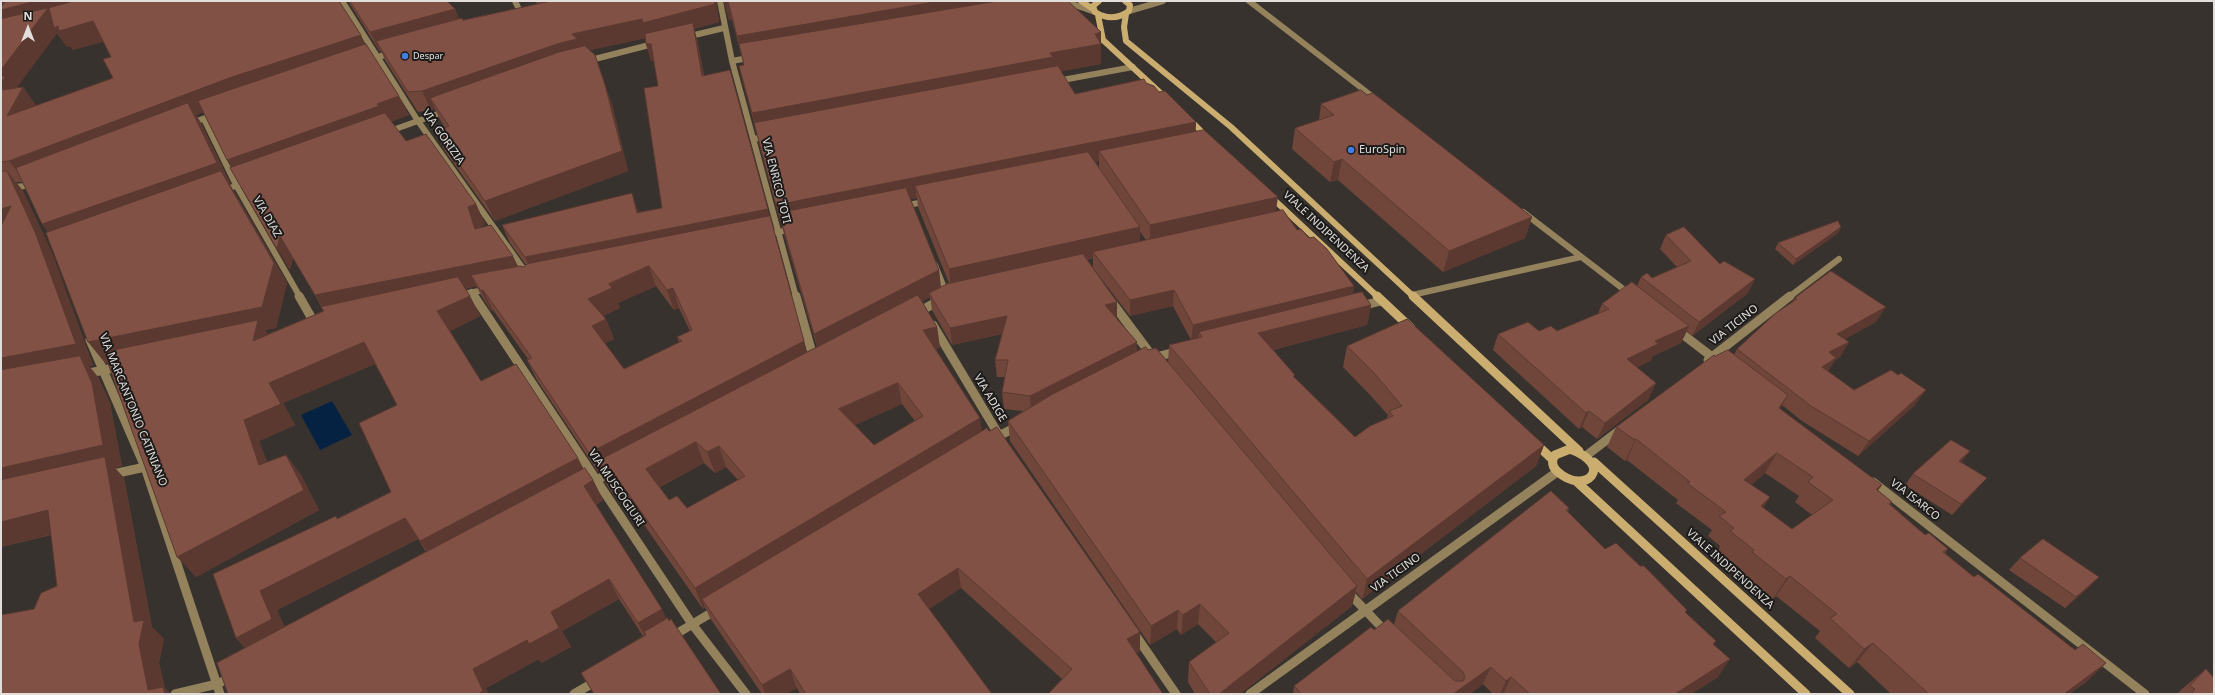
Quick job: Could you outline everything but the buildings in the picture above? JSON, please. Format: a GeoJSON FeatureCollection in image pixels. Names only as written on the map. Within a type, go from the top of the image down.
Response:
{"type":"FeatureCollection","features":[{"type":"Feature","properties":{"kind":"main road"},"geometry":{"type":"LineString","coordinates":[[1081,1],[1095,12],[1116,17],[1128,13],[1130,5],[1125,1]]}},
{"type":"Feature","properties":{"kind":"main road"},"geometry":{"type":"LineString","coordinates":[[1099,1],[1095,12],[1103,40],[1173,105]]}},
{"type":"Feature","properties":{"kind":"main road","name":"VIALE INDIPENDENZA"},"geometry":{"type":"LineString","coordinates":[[1128,13],[1124,27],[1126,41],[1231,127],[1587,456],[1850,694]]}},
{"type":"Feature","properties":{"kind":"main road"},"geometry":{"type":"LineString","coordinates":[[1185,116],[1210,144]]}},
{"type":"Feature","properties":{"kind":"main road","name":"VIALE INDIPENDENZA"},"geometry":{"type":"LineString","coordinates":[[1265,191],[1290,219],[1415,332]]}},
{"type":"Feature","properties":{"kind":"main road"},"geometry":{"type":"LineString","coordinates":[[1529,438],[1552,459],[1553,466],[1557,472],[1567,479],[1577,482],[1587,481],[1593,476],[1596,470],[1587,456],[1562,450],[1555,454],[1552,459]]}},
{"type":"Feature","properties":{"kind":"main road"},"geometry":{"type":"LineString","coordinates":[[1577,482],[1806,694]]}},
{"type":"Feature","properties":{"kind":"street","name":"VIA GORIZIA"},"geometry":{"type":"LineString","coordinates":[[342,1],[376,57],[418,121],[529,282]]}},
{"type":"Feature","properties":{"kind":"street"},"geometry":{"type":"LineString","coordinates":[[515,1],[524,18]]}},
{"type":"Feature","properties":{"kind":"street","name":"VIA ENRICO TOTI"},"geometry":{"type":"LineString","coordinates":[[720,1],[724,28],[732,61],[754,139],[777,232],[815,365]]}},
{"type":"Feature","properties":{"kind":"street"},"geometry":{"type":"LineString","coordinates":[[1128,13],[1163,1]]}},
{"type":"Feature","properties":{"kind":"street"},"geometry":{"type":"LineString","coordinates":[[1249,1],[1381,102]]}},
{"type":"Feature","properties":{"kind":"street"},"geometry":{"type":"LineString","coordinates":[[1052,5],[1075,5],[1095,12]]}},
{"type":"Feature","properties":{"kind":"street"},"geometry":{"type":"LineString","coordinates":[[516,20],[532,17]]}},
{"type":"Feature","properties":{"kind":"street"},"geometry":{"type":"LineString","coordinates":[[678,38],[724,28]]}},
{"type":"Feature","properties":{"kind":"street"},"geometry":{"type":"LineString","coordinates":[[579,63],[662,42]]}},
{"type":"Feature","properties":{"kind":"street"},"geometry":{"type":"LineString","coordinates":[[361,62],[398,51]]}},
{"type":"Feature","properties":{"kind":"street"},"geometry":{"type":"LineString","coordinates":[[732,61],[763,55]]}},
{"type":"Feature","properties":{"kind":"street"},"geometry":{"type":"LineString","coordinates":[[1048,83],[1133,67]]}},
{"type":"Feature","properties":{"kind":"street"},"geometry":{"type":"LineString","coordinates":[[382,134],[454,107]]}},
{"type":"Feature","properties":{"kind":"street"},"geometry":{"type":"LineString","coordinates":[[182,127],[224,110]]}},
{"type":"Feature","properties":{"kind":"street","name":"VIA DIAZ"},"geometry":{"type":"LineString","coordinates":[[204,118],[236,185],[316,324]]}},
{"type":"Feature","properties":{"kind":"street"},"geometry":{"type":"LineString","coordinates":[[754,139],[777,134]]}},
{"type":"Feature","properties":{"kind":"street"},"geometry":{"type":"LineString","coordinates":[[214,193],[258,178]]}},
{"type":"Feature","properties":{"kind":"street"},"geometry":{"type":"LineString","coordinates":[[1,188],[28,190],[41,180]]}},
{"type":"Feature","properties":{"kind":"street"},"geometry":{"type":"LineString","coordinates":[[897,208],[913,208],[935,200]]}},
{"type":"Feature","properties":{"kind":"street"},"geometry":{"type":"LineString","coordinates":[[1519,209],[1634,298]]}},
{"type":"Feature","properties":{"kind":"street"},"geometry":{"type":"LineString","coordinates":[[754,237],[800,228]]}},
{"type":"Feature","properties":{"kind":"street"},"geometry":{"type":"LineString","coordinates":[[1412,295],[1581,257]]}},
{"type":"Feature","properties":{"kind":"street","name":"VIA TICINO"},"geometry":{"type":"LineString","coordinates":[[1700,367],[1839,259]]}},
{"type":"Feature","properties":{"kind":"street"},"geometry":{"type":"LineString","coordinates":[[910,316],[951,294],[934,260]]}},
{"type":"Feature","properties":{"kind":"street"},"geometry":{"type":"LineString","coordinates":[[448,297],[494,288]]}},
{"type":"Feature","properties":{"kind":"street","name":"VIA MUSCOGIURI"},"geometry":{"type":"LineString","coordinates":[[471,292],[692,624],[746,694]]}},
{"type":"Feature","properties":{"kind":"street"},"geometry":{"type":"LineString","coordinates":[[1108,296],[1152,361],[1191,348]]}},
{"type":"Feature","properties":{"kind":"street"},"geometry":{"type":"LineString","coordinates":[[1351,308],[1381,301]]}},
{"type":"Feature","properties":{"kind":"street","name":"VIA ADIGE"},"geometry":{"type":"LineString","coordinates":[[924,309],[1001,439]]}},
{"type":"Feature","properties":{"kind":"street"},"geometry":{"type":"LineString","coordinates":[[1668,324],[1725,367]]}},
{"type":"Feature","properties":{"kind":"street","name":"VIA MARCANTONIO CATINIANO"},"geometry":{"type":"LineString","coordinates":[[89,335],[102,370],[145,467],[219,689]]}},
{"type":"Feature","properties":{"kind":"street"},"geometry":{"type":"LineString","coordinates":[[79,375],[125,366]]}},
{"type":"Feature","properties":{"kind":"street"},"geometry":{"type":"LineString","coordinates":[[985,444],[1001,439],[1027,421]]}},
{"type":"Feature","properties":{"kind":"street"},"geometry":{"type":"LineString","coordinates":[[1587,456],[1631,421]]}},
{"type":"Feature","properties":{"kind":"street"},"geometry":{"type":"LineString","coordinates":[[100,477],[145,467]]}},
{"type":"Feature","properties":{"kind":"street"},"geometry":{"type":"LineString","coordinates":[[576,491],[618,469]]}},
{"type":"Feature","properties":{"kind":"street","name":"VIA TICINO"},"geometry":{"type":"LineString","coordinates":[[1250,694],[1557,472]]}},
{"type":"Feature","properties":{"kind":"street","name":"VIA ISARCO"},"geometry":{"type":"LineString","coordinates":[[1863,474],[2145,694]]}},
{"type":"Feature","properties":{"kind":"street"},"geometry":{"type":"LineString","coordinates":[[1339,581],[1364,611],[1391,637]]}},
{"type":"Feature","properties":{"kind":"street"},"geometry":{"type":"LineString","coordinates":[[659,644],[726,603]]}},
{"type":"Feature","properties":{"kind":"street"},"geometry":{"type":"LineString","coordinates":[[1127,623],[1176,694]]}},
{"type":"Feature","properties":{"kind":"street"},"geometry":{"type":"LineString","coordinates":[[175,694],[219,689],[238,673]]}},
{"type":"Feature","properties":{"kind":"street"},"geometry":{"type":"LineString","coordinates":[[574,694],[607,675]]}},
{"type":"Feature","properties":{"kind":"water"},"geometry":{"type":"Polygon","coordinates":[[[332,401],[352,435],[320,450],[301,415],[332,401]]]}},
{"type":"Feature","properties":{"kind":"place","name":"Despar"},"geometry":{"type":"Point","coordinates":[405,56]}},
{"type":"Feature","properties":{"kind":"place","name":"EuroSpin"},"geometry":{"type":"Point","coordinates":[1351,150]}}]}
